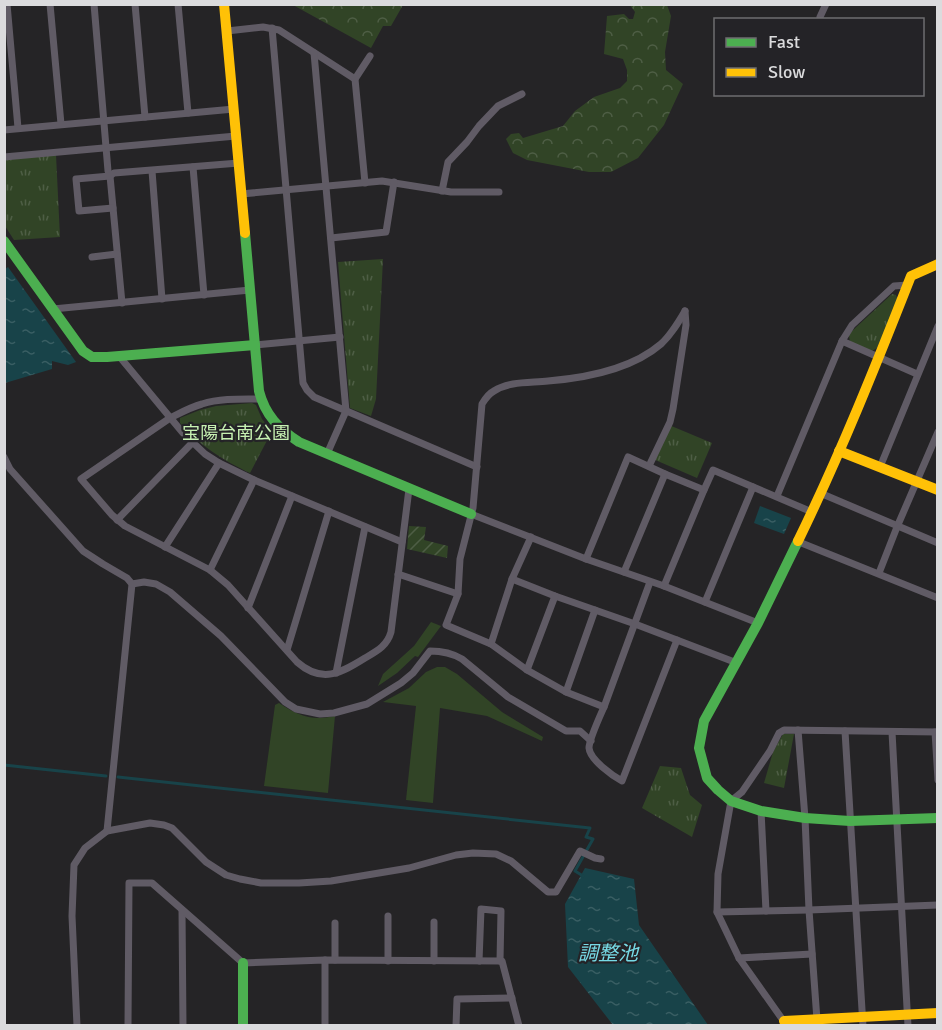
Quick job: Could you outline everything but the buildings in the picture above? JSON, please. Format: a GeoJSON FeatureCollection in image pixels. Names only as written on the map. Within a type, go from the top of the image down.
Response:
{"type":"FeatureCollection","features":[{"type":"Feature","properties":{"kind":"street"},"geometry":{"type":"LineString","coordinates":[[7,4],[18,128]]}},
{"type":"Feature","properties":{"kind":"street"},"geometry":{"type":"LineString","coordinates":[[50,4],[61,124]]}},
{"type":"Feature","properties":{"kind":"street"},"geometry":{"type":"LineString","coordinates":[[94,4],[122,303]]}},
{"type":"Feature","properties":{"kind":"street"},"geometry":{"type":"LineString","coordinates":[[135,4],[145,117]]}},
{"type":"Feature","properties":{"kind":"street"},"geometry":{"type":"LineString","coordinates":[[178,4],[188,113]]}},
{"type":"Feature","properties":{"kind":"street"},"geometry":{"type":"LineString","coordinates":[[224,4],[261,399],[271,420],[283,432],[299,442],[409,489],[586,559],[664,586],[758,623]]}},
{"type":"Feature","properties":{"kind":"street"},"geometry":{"type":"LineString","coordinates":[[820,17],[826,4]]}},
{"type":"Feature","properties":{"kind":"street"},"geometry":{"type":"LineString","coordinates":[[227,31],[272,28],[288,35],[355,79]]}},
{"type":"Feature","properties":{"kind":"street"},"geometry":{"type":"LineString","coordinates":[[272,28],[303,383],[314,397],[477,467]]}},
{"type":"Feature","properties":{"kind":"street"},"geometry":{"type":"LineString","coordinates":[[314,53],[346,411],[327,454]]}},
{"type":"Feature","properties":{"kind":"street"},"geometry":{"type":"LineString","coordinates":[[365,183],[355,79],[370,56]]}},
{"type":"Feature","properties":{"kind":"street"},"geometry":{"type":"LineString","coordinates":[[442,191],[448,162],[498,106],[522,94]]}},
{"type":"Feature","properties":{"kind":"street"},"geometry":{"type":"LineString","coordinates":[[4,129],[234,109]]}},
{"type":"Feature","properties":{"kind":"street"},"geometry":{"type":"LineString","coordinates":[[4,157],[236,136]]}},
{"type":"Feature","properties":{"kind":"street"},"geometry":{"type":"LineString","coordinates":[[113,208],[79,211],[76,179],[110,176],[114,173],[239,163]]}},
{"type":"Feature","properties":{"kind":"street"},"geometry":{"type":"LineString","coordinates":[[193,167],[204,295]]}},
{"type":"Feature","properties":{"kind":"street"},"geometry":{"type":"LineString","coordinates":[[152,171],[162,299]]}},
{"type":"Feature","properties":{"kind":"street"},"geometry":{"type":"LineString","coordinates":[[241,194],[382,181],[451,192],[499,192]]}},
{"type":"Feature","properties":{"kind":"street"},"geometry":{"type":"LineString","coordinates":[[331,238],[386,232],[394,182]]}},
{"type":"Feature","properties":{"kind":"street"},"geometry":{"type":"LineString","coordinates":[[4,241],[84,351],[98,358],[340,337]]}},
{"type":"Feature","properties":{"kind":"street"},"geometry":{"type":"LineString","coordinates":[[92,257],[117,254]]}},
{"type":"Feature","properties":{"kind":"street"},"geometry":{"type":"LineString","coordinates":[[938,264],[911,276],[879,357],[799,542],[704,721],[699,748],[707,778],[731,801],[761,811],[805,818],[850,821],[938,818]]}},
{"type":"Feature","properties":{"kind":"street"},"geometry":{"type":"LineString","coordinates":[[777,496],[842,340],[852,325],[894,286],[908,285]]}},
{"type":"Feature","properties":{"kind":"street"},"geometry":{"type":"LineString","coordinates":[[52,309],[250,290]]}},
{"type":"Feature","properties":{"kind":"street"},"geometry":{"type":"LineString","coordinates":[[604,707],[566,692],[527,670],[490,644],[446,625],[458,594],[460,559],[471,514],[477,467],[482,404],[494,390],[511,384],[557,380],[624,366],[660,345],[670,335],[686,311],[686,325],[670,422],[649,466]]}},
{"type":"Feature","properties":{"kind":"street"},"geometry":{"type":"LineString","coordinates":[[880,467],[938,326]]}},
{"type":"Feature","properties":{"kind":"street"},"geometry":{"type":"LineString","coordinates":[[842,340],[917,374]]}},
{"type":"Feature","properties":{"kind":"street"},"geometry":{"type":"LineString","coordinates":[[119,356],[192,443],[219,463],[402,542]]}},
{"type":"Feature","properties":{"kind":"street"},"geometry":{"type":"LineString","coordinates":[[261,399],[203,404],[170,418],[81,479],[117,520],[133,531],[210,570],[228,585],[297,662],[308,670],[322,674],[336,673],[347,669],[387,643],[391,632],[409,489]]}},
{"type":"Feature","properties":{"kind":"street"},"geometry":{"type":"LineString","coordinates":[[879,573],[938,432]]}},
{"type":"Feature","properties":{"kind":"street"},"geometry":{"type":"LineString","coordinates":[[117,520],[192,443]]}},
{"type":"Feature","properties":{"kind":"street"},"geometry":{"type":"LineString","coordinates":[[838,451],[938,490]]}},
{"type":"Feature","properties":{"kind":"street"},"geometry":{"type":"LineString","coordinates":[[4,457],[10,469],[83,551],[127,578],[132,584],[107,831]]}},
{"type":"Feature","properties":{"kind":"street"},"geometry":{"type":"LineString","coordinates":[[586,559],[628,457],[704,490]]}},
{"type":"Feature","properties":{"kind":"street"},"geometry":{"type":"LineString","coordinates":[[165,547],[219,463]]}},
{"type":"Feature","properties":{"kind":"street"},"geometry":{"type":"LineString","coordinates":[[664,586],[713,470],[812,512]]}},
{"type":"Feature","properties":{"kind":"street"},"geometry":{"type":"LineString","coordinates":[[624,572],[665,474]]}},
{"type":"Feature","properties":{"kind":"street"},"geometry":{"type":"LineString","coordinates":[[210,570],[254,480]]}},
{"type":"Feature","properties":{"kind":"street"},"geometry":{"type":"LineString","coordinates":[[705,602],[753,487]]}},
{"type":"Feature","properties":{"kind":"street"},"geometry":{"type":"LineString","coordinates":[[820,493],[938,543]]}},
{"type":"Feature","properties":{"kind":"street"},"geometry":{"type":"LineString","coordinates":[[248,608],[292,496]]}},
{"type":"Feature","properties":{"kind":"street"},"geometry":{"type":"LineString","coordinates":[[287,650],[329,511]]}},
{"type":"Feature","properties":{"kind":"street"},"geometry":{"type":"LineString","coordinates":[[336,673],[365,527]]}},
{"type":"Feature","properties":{"kind":"street"},"geometry":{"type":"LineString","coordinates":[[490,644],[512,579],[531,537]]}},
{"type":"Feature","properties":{"kind":"street"},"geometry":{"type":"LineString","coordinates":[[799,542],[938,598]]}},
{"type":"Feature","properties":{"kind":"street"},"geometry":{"type":"LineString","coordinates":[[398,574],[458,594]]}},
{"type":"Feature","properties":{"kind":"street"},"geometry":{"type":"LineString","coordinates":[[512,579],[736,663]]}},
{"type":"Feature","properties":{"kind":"street"},"geometry":{"type":"LineString","coordinates":[[132,584],[144,582],[156,584],[170,592],[209,625],[272,690],[296,709],[320,714],[334,713],[367,704],[413,673],[430,651],[443,651],[455,654],[508,697],[557,727],[566,731],[580,731],[591,741]]}},
{"type":"Feature","properties":{"kind":"street"},"geometry":{"type":"LineString","coordinates":[[650,582],[589,747],[591,756],[622,782],[677,640]]}},
{"type":"Feature","properties":{"kind":"street"},"geometry":{"type":"LineString","coordinates":[[527,670],[555,596]]}},
{"type":"Feature","properties":{"kind":"street"},"geometry":{"type":"LineString","coordinates":[[566,692],[596,609]]}},
{"type":"Feature","properties":{"kind":"street"},"geometry":{"type":"LineString","coordinates":[[938,780],[936,732],[784,730],[779,733],[770,751],[742,792],[731,801],[718,874],[717,912],[739,958],[785,1024],[817,1020],[908,1020],[938,1013]]}},
{"type":"Feature","properties":{"kind":"street"},"geometry":{"type":"LineString","coordinates":[[798,730],[817,1020]]}},
{"type":"Feature","properties":{"kind":"street"},"geometry":{"type":"LineString","coordinates":[[845,731],[863,1021]]}},
{"type":"Feature","properties":{"kind":"street"},"geometry":{"type":"LineString","coordinates":[[892,732],[908,1020]]}},
{"type":"Feature","properties":{"kind":"street"},"geometry":{"type":"LineString","coordinates":[[761,811],[766,911]]}},
{"type":"Feature","properties":{"kind":"street"},"geometry":{"type":"LineString","coordinates":[[77,1026],[72,916],[74,865],[84,848],[107,831],[150,823],[164,825],[172,828],[206,862],[226,875],[261,883],[331,880],[409,868],[456,855],[473,853],[496,854],[511,861],[548,892],[556,892],[580,851],[601,859]]}},
{"type":"Feature","properties":{"kind":"street"},"geometry":{"type":"LineString","coordinates":[[128,1026],[129,883],[152,883],[243,963],[325,960],[500,961]]}},
{"type":"Feature","properties":{"kind":"street"},"geometry":{"type":"LineString","coordinates":[[717,912],[938,904]]}},
{"type":"Feature","properties":{"kind":"street"},"geometry":{"type":"LineString","coordinates":[[479,961],[481,909],[501,911],[500,961],[502,961],[519,1026]]}},
{"type":"Feature","properties":{"kind":"street"},"geometry":{"type":"LineString","coordinates":[[182,910],[183,1026]]}},
{"type":"Feature","properties":{"kind":"street"},"geometry":{"type":"LineString","coordinates":[[388,916],[388,961]]}},
{"type":"Feature","properties":{"kind":"street"},"geometry":{"type":"LineString","coordinates":[[434,922],[434,961]]}},
{"type":"Feature","properties":{"kind":"street"},"geometry":{"type":"LineString","coordinates":[[335,923],[335,960]]}},
{"type":"Feature","properties":{"kind":"street"},"geometry":{"type":"LineString","coordinates":[[739,958],[812,954]]}},
{"type":"Feature","properties":{"kind":"street"},"geometry":{"type":"LineString","coordinates":[[325,960],[325,1026]]}},
{"type":"Feature","properties":{"kind":"street"},"geometry":{"type":"LineString","coordinates":[[243,963],[243,1026]]}},
{"type":"Feature","properties":{"kind":"street"},"geometry":{"type":"LineString","coordinates":[[456,1026],[457,999],[512,998]]}},
{"type":"Feature","properties":{"kind":"green space"},"geometry":{"type":"Polygon","coordinates":[[[403,4],[391,26],[383,26],[371,48],[293,5],[403,4]]]}},
{"type":"Feature","properties":{"kind":"green space"},"geometry":{"type":"Polygon","coordinates":[[[630,5],[667,5],[671,16],[665,52],[666,70],[683,84],[664,125],[638,158],[611,172],[589,172],[527,160],[513,153],[506,139],[511,134],[519,133],[523,138],[563,126],[575,111],[594,97],[620,88],[627,81],[627,70],[623,59],[604,54],[607,16],[624,14],[629,19],[633,19],[635,12],[630,5]]]}},
{"type":"Feature","properties":{"kind":"green space"},"geometry":{"type":"Polygon","coordinates":[[[56,155],[60,237],[14,240],[5,226],[4,160],[56,155]]]}},
{"type":"Feature","properties":{"kind":"green space"},"geometry":{"type":"Polygon","coordinates":[[[383,259],[376,399],[371,416],[350,408],[338,262],[383,259]]]}},
{"type":"Feature","properties":{"kind":"green space"},"geometry":{"type":"Polygon","coordinates":[[[892,294],[896,295],[897,303],[877,348],[872,351],[850,342],[851,332],[892,294]]]}},
{"type":"Feature","properties":{"kind":"green space","name":"宝陽台南公園"},"geometry":{"type":"Polygon","coordinates":[[[252,403],[256,405],[262,419],[272,431],[250,473],[212,452],[180,423],[180,418],[200,410],[216,406],[252,403]]]}},
{"type":"Feature","properties":{"kind":"green space"},"geometry":{"type":"Polygon","coordinates":[[[669,425],[712,443],[697,478],[653,459],[669,425]]]}},
{"type":"Feature","properties":{"kind":"green space"},"geometry":{"type":"Polygon","coordinates":[[[409,526],[426,527],[424,540],[448,546],[447,558],[407,549],[409,526]]]}},
{"type":"Feature","properties":{"kind":"green space"},"geometry":{"type":"Polygon","coordinates":[[[431,622],[441,626],[418,657],[415,656],[397,673],[378,686],[383,674],[414,646],[431,622]]]}},
{"type":"Feature","properties":{"kind":"green space"},"geometry":{"type":"Polygon","coordinates":[[[437,667],[445,667],[457,674],[502,712],[543,737],[542,741],[487,716],[440,708],[433,803],[406,800],[416,706],[383,702],[409,688],[426,672],[437,667]]]}},
{"type":"Feature","properties":{"kind":"green space"},"geometry":{"type":"Polygon","coordinates":[[[279,703],[312,718],[335,716],[328,793],[264,786],[275,705],[279,703]]]}},
{"type":"Feature","properties":{"kind":"green space"},"geometry":{"type":"Polygon","coordinates":[[[783,734],[794,734],[784,788],[764,783],[773,752],[783,734]]]}},
{"type":"Feature","properties":{"kind":"green space"},"geometry":{"type":"Polygon","coordinates":[[[660,766],[681,768],[690,795],[702,805],[692,837],[642,808],[660,766]]]}},
{"type":"Feature","properties":{"kind":"water"},"geometry":{"type":"Polygon","coordinates":[[[8,267],[76,362],[68,365],[52,361],[52,369],[5,383],[4,270],[8,267]]]}},
{"type":"Feature","properties":{"kind":"water"},"geometry":{"type":"Polygon","coordinates":[[[760,506],[791,518],[784,534],[754,523],[760,506]]]}},
{"type":"Feature","properties":{"kind":"water","name":"調整池"},"geometry":{"type":"Polygon","coordinates":[[[585,868],[634,879],[639,925],[708,1025],[613,1025],[568,967],[565,904],[585,868]]]}},
{"type":"Feature","properties":{"kind":"waterway"},"geometry":{"type":"LineString","coordinates":[[4,765],[106,776]]}},
{"type":"Feature","properties":{"kind":"waterway"},"geometry":{"type":"LineString","coordinates":[[118,777],[590,828],[586,837],[593,839],[575,871],[583,876]]}},
{"type":"Feature","properties":{"kind":"traffic: fast"},"geometry":{"type":"LineString","coordinates":[[245,233],[259,391],[274,421],[299,442],[471,514]]}},
{"type":"Feature","properties":{"kind":"traffic: fast"},"geometry":{"type":"LineString","coordinates":[[4,241],[83,351],[92,357],[255,345]]}},
{"type":"Feature","properties":{"kind":"traffic: fast"},"geometry":{"type":"LineString","coordinates":[[798,541],[758,623],[704,721],[699,748],[707,778],[731,801],[761,811],[805,818],[850,821],[938,818]]}},
{"type":"Feature","properties":{"kind":"traffic: fast"},"geometry":{"type":"LineString","coordinates":[[243,963],[243,1026]]}},
{"type":"Feature","properties":{"kind":"traffic: slow"},"geometry":{"type":"LineString","coordinates":[[224,4],[245,233]]}},
{"type":"Feature","properties":{"kind":"traffic: slow"},"geometry":{"type":"LineString","coordinates":[[798,541],[843,443],[911,276],[938,264]]}},
{"type":"Feature","properties":{"kind":"traffic: slow"},"geometry":{"type":"LineString","coordinates":[[839,451],[938,490]]}},
{"type":"Feature","properties":{"kind":"traffic: slow"},"geometry":{"type":"LineString","coordinates":[[784,1021],[938,1013]]}}]}
